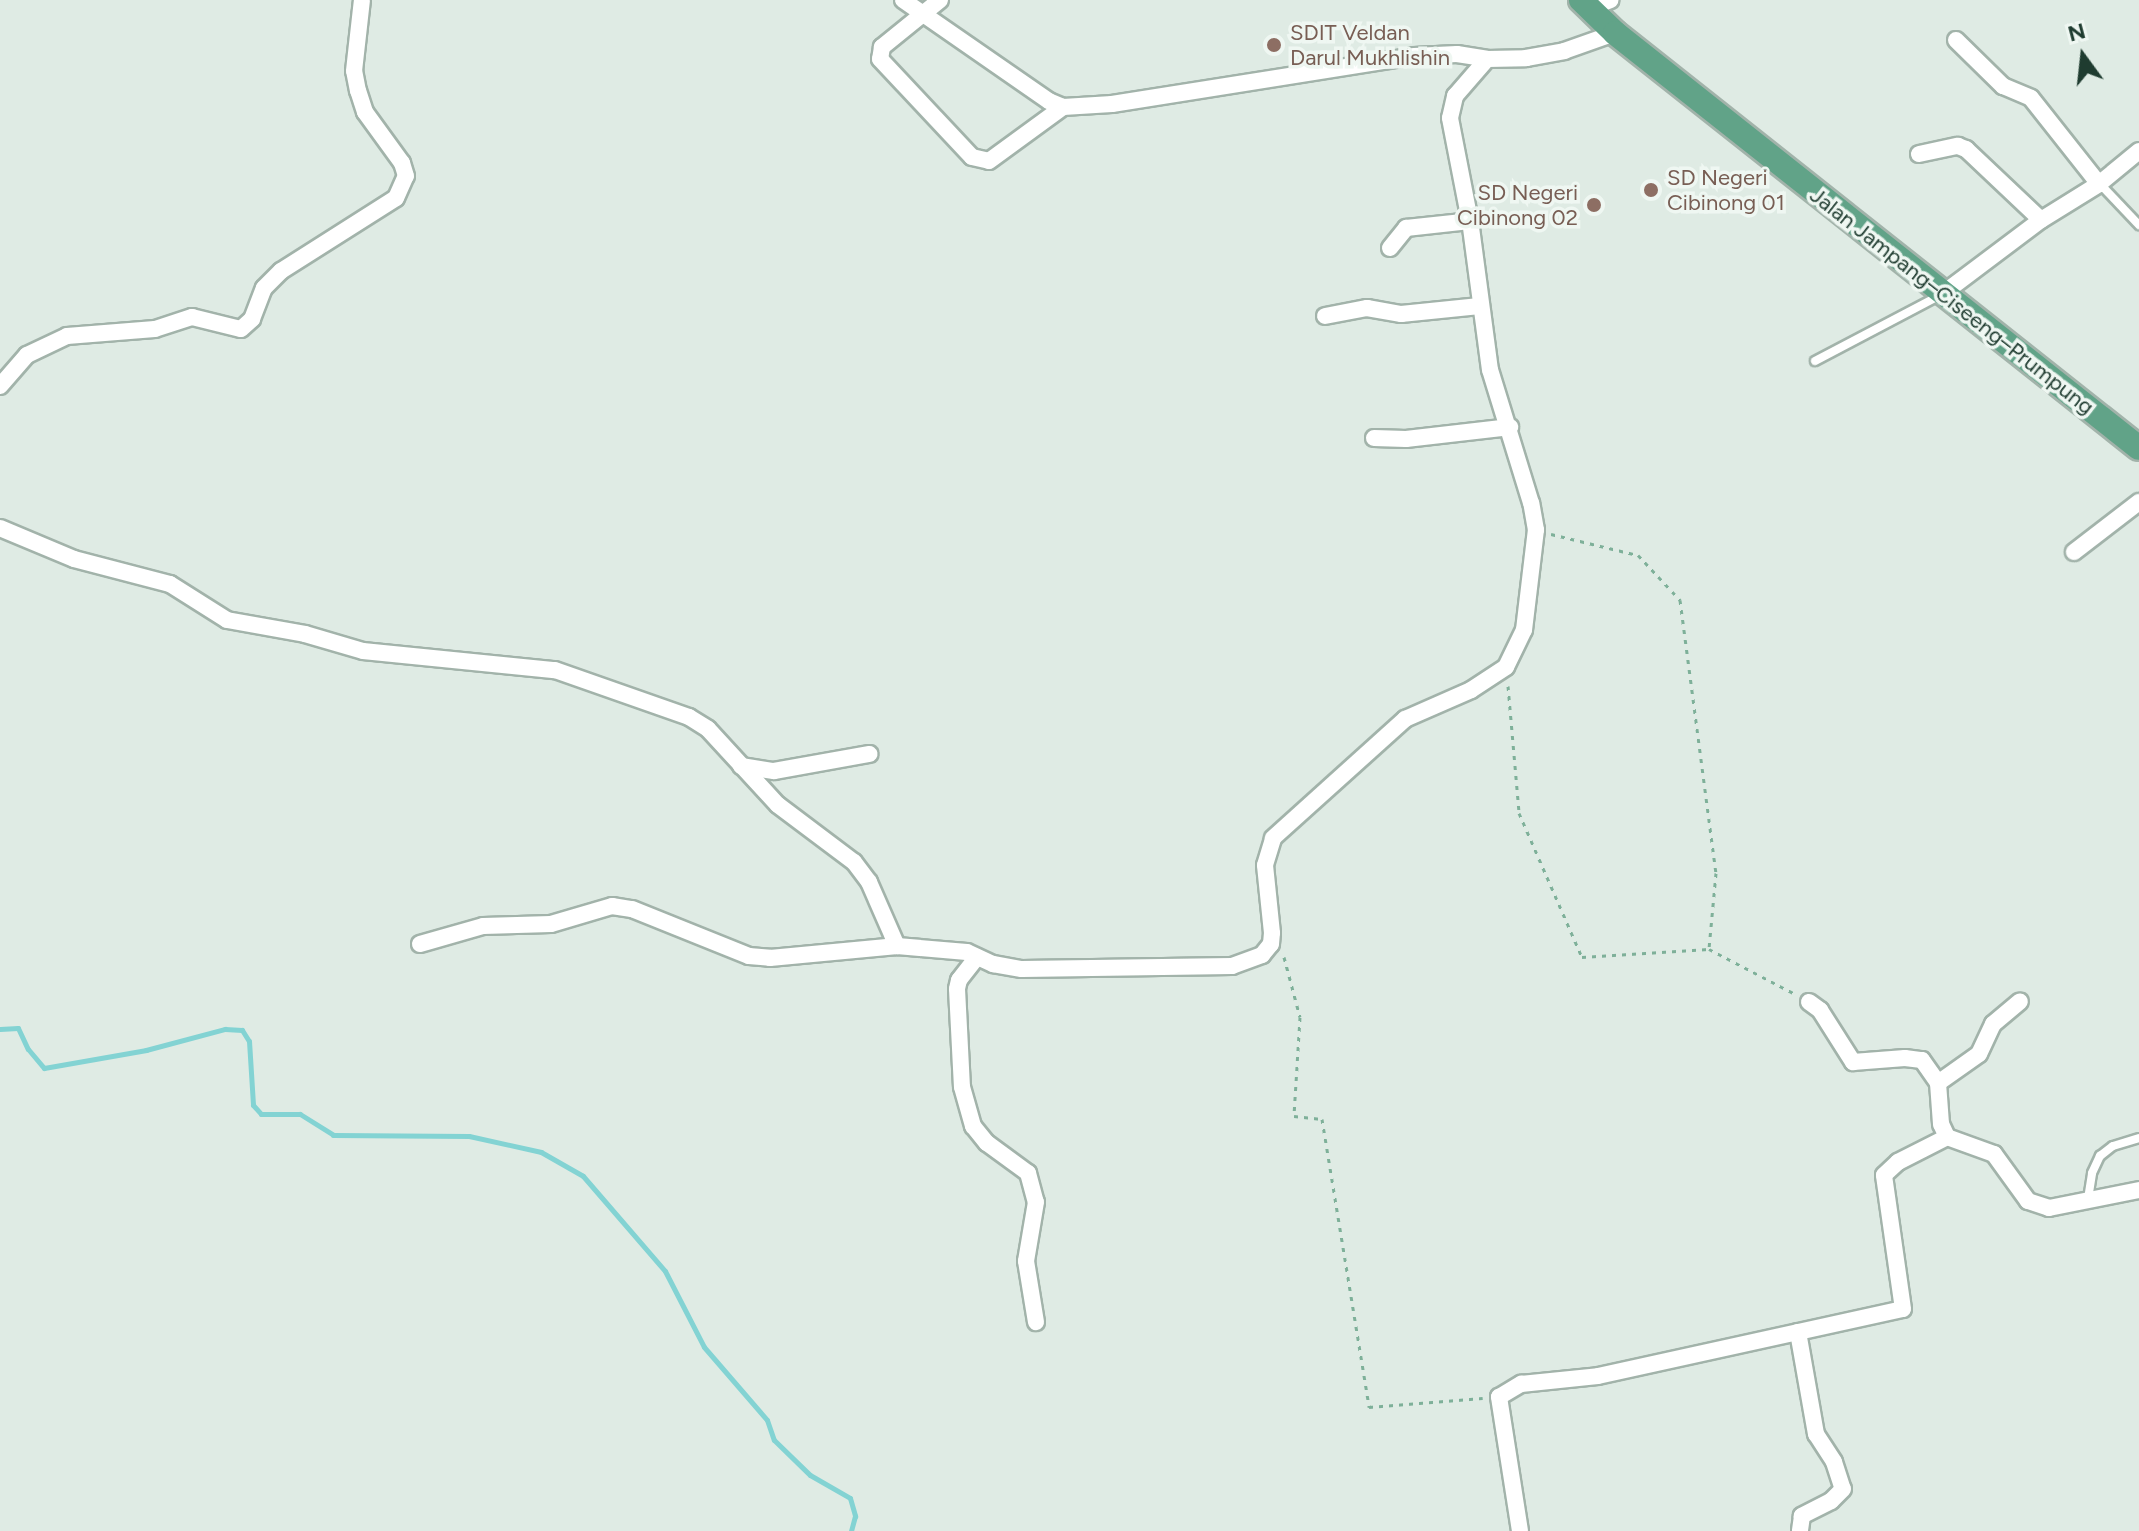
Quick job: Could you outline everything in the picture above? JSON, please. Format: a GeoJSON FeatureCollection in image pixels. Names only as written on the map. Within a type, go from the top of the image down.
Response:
{"type":"FeatureCollection","features":[{"type":"Feature","properties":{"kind":"main road","name":"Jalan Jampang–Ciseeng–Prumpung"},"geometry":{"type":"LineString","coordinates":[[1594,3],[1615,33],[1941,295],[2139,448]]}},
{"type":"Feature","properties":{"kind":"street"},"geometry":{"type":"LineString","coordinates":[[0,386],[27,355],[67,336],[155,329],[192,317],[241,329],[252,319],[264,288],[281,271],[396,198],[406,176],[402,163],[365,112],[354,71],[362,0]]}},
{"type":"Feature","properties":{"kind":"street"},"geometry":{"type":"LineString","coordinates":[[903,0],[1063,107]]}},
{"type":"Feature","properties":{"kind":"street"},"geometry":{"type":"LineString","coordinates":[[940,0],[882,47],[880,59],[972,157],[989,161],[1063,107],[1112,104],[1414,56],[1457,54],[1487,59],[1526,58],[1564,51],[1615,33]]}},
{"type":"Feature","properties":{"kind":"street"},"geometry":{"type":"LineString","coordinates":[[1956,40],[2003,86],[2031,98],[2099,184]]}},
{"type":"Feature","properties":{"kind":"street"},"geometry":{"type":"LineString","coordinates":[[420,944],[483,926],[551,924],[612,906],[632,909],[749,956],[795,958],[853,947],[897,946],[967,952],[1001,967],[1022,969],[1232,966],[1262,955],[1271,944],[1265,865],[1273,838],[1405,719],[1471,690],[1506,667],[1524,630],[1536,530],[1510,427],[1490,370],[1451,108],[1464,83],[1487,59]]}},
{"type":"Feature","properties":{"kind":"street"},"geometry":{"type":"LineString","coordinates":[[1919,154],[1958,146],[1966,149],[2041,220]]}},
{"type":"Feature","properties":{"kind":"street"},"geometry":{"type":"LineString","coordinates":[[1941,295],[2041,220],[2099,184],[2139,151]]}},
{"type":"Feature","properties":{"kind":"street"},"geometry":{"type":"LineString","coordinates":[[1390,248],[1406,228],[1470,221]]}},
{"type":"Feature","properties":{"kind":"street"},"geometry":{"type":"LineString","coordinates":[[1325,316],[1367,308],[1401,314],[1480,306]]}},
{"type":"Feature","properties":{"kind":"street"},"geometry":{"type":"LineString","coordinates":[[1374,438],[1406,439],[1510,427]]}},
{"type":"Feature","properties":{"kind":"street"},"geometry":{"type":"LineString","coordinates":[[2074,552],[2139,502]]}},
{"type":"Feature","properties":{"kind":"street"},"geometry":{"type":"LineString","coordinates":[[0,528],[74,559],[170,584],[215,613],[241,623],[305,634],[363,651],[555,670],[699,722],[778,805],[861,870],[897,946]]}},
{"type":"Feature","properties":{"kind":"street"},"geometry":{"type":"LineString","coordinates":[[741,766],[774,771],[869,754]]}},
{"type":"Feature","properties":{"kind":"street"},"geometry":{"type":"LineString","coordinates":[[977,957],[959,980],[957,989],[963,1097],[973,1126],[987,1143],[1028,1173],[1036,1202],[1026,1261],[1036,1322]]}},
{"type":"Feature","properties":{"kind":"street"},"geometry":{"type":"LineString","coordinates":[[1938,1083],[1979,1054],[1993,1024],[2020,1001]]}},
{"type":"Feature","properties":{"kind":"street"},"geometry":{"type":"LineString","coordinates":[[1809,1002],[1820,1010],[1853,1062],[1905,1058],[1922,1060],[1938,1083],[1941,1124],[1947,1137],[1994,1154],[2028,1201],[2049,1208],[2139,1190]]}},
{"type":"Feature","properties":{"kind":"street"},"geometry":{"type":"LineString","coordinates":[[1520,1531],[1499,1397],[1521,1384],[1598,1376],[1903,1309],[1884,1175],[1898,1162],[1947,1137]]}},
{"type":"Feature","properties":{"kind":"street"},"geometry":{"type":"LineString","coordinates":[[1798,1332],[1816,1434],[1834,1462],[1843,1489],[1831,1501],[1802,1516],[1800,1531]]}},
{"type":"Feature","properties":{"kind":"lane"},"geometry":{"type":"LineString","coordinates":[[2099,184],[2139,225]]}},
{"type":"Feature","properties":{"kind":"lane"},"geometry":{"type":"LineString","coordinates":[[1815,361],[1941,295]]}},
{"type":"Feature","properties":{"kind":"lane"},"geometry":{"type":"LineString","coordinates":[[2087,1200],[2092,1173],[2100,1156],[2113,1146],[2139,1138]]}},
{"type":"Feature","properties":{"kind":"path"},"geometry":{"type":"LineString","coordinates":[[1536,530],[1638,555],[1680,600],[1716,873],[1709,949]]}},
{"type":"Feature","properties":{"kind":"path"},"geometry":{"type":"LineString","coordinates":[[1506,667],[1519,813],[1582,957],[1709,949],[1809,1002]]}},
{"type":"Feature","properties":{"kind":"path"},"geometry":{"type":"LineString","coordinates":[[1271,944],[1284,956],[1300,1017],[1294,1116],[1322,1119],[1369,1407],[1499,1397]]}},
{"type":"Feature","properties":{"kind":"waterway"},"geometry":{"type":"LineString","coordinates":[[0,1029],[18,1028],[28,1049],[44,1068],[146,1050],[225,1029],[242,1030],[249,1041],[253,1105],[261,1114],[300,1114],[333,1135],[469,1136],[541,1152],[583,1176],[665,1271],[704,1347],[767,1420],[774,1440],[810,1475],[850,1498],[855,1516],[851,1531]]}},
{"type":"Feature","properties":{"kind":"place","name":"SDIT Veldan Darul Mukhlishin"},"geometry":{"type":"Point","coordinates":[1274,45]}},
{"type":"Feature","properties":{"kind":"place","name":"SD Negeri Cibinong 01"},"geometry":{"type":"Point","coordinates":[1651,190]}},
{"type":"Feature","properties":{"kind":"place","name":"SD Negeri Cibinong 02"},"geometry":{"type":"Point","coordinates":[1594,205]}}]}
